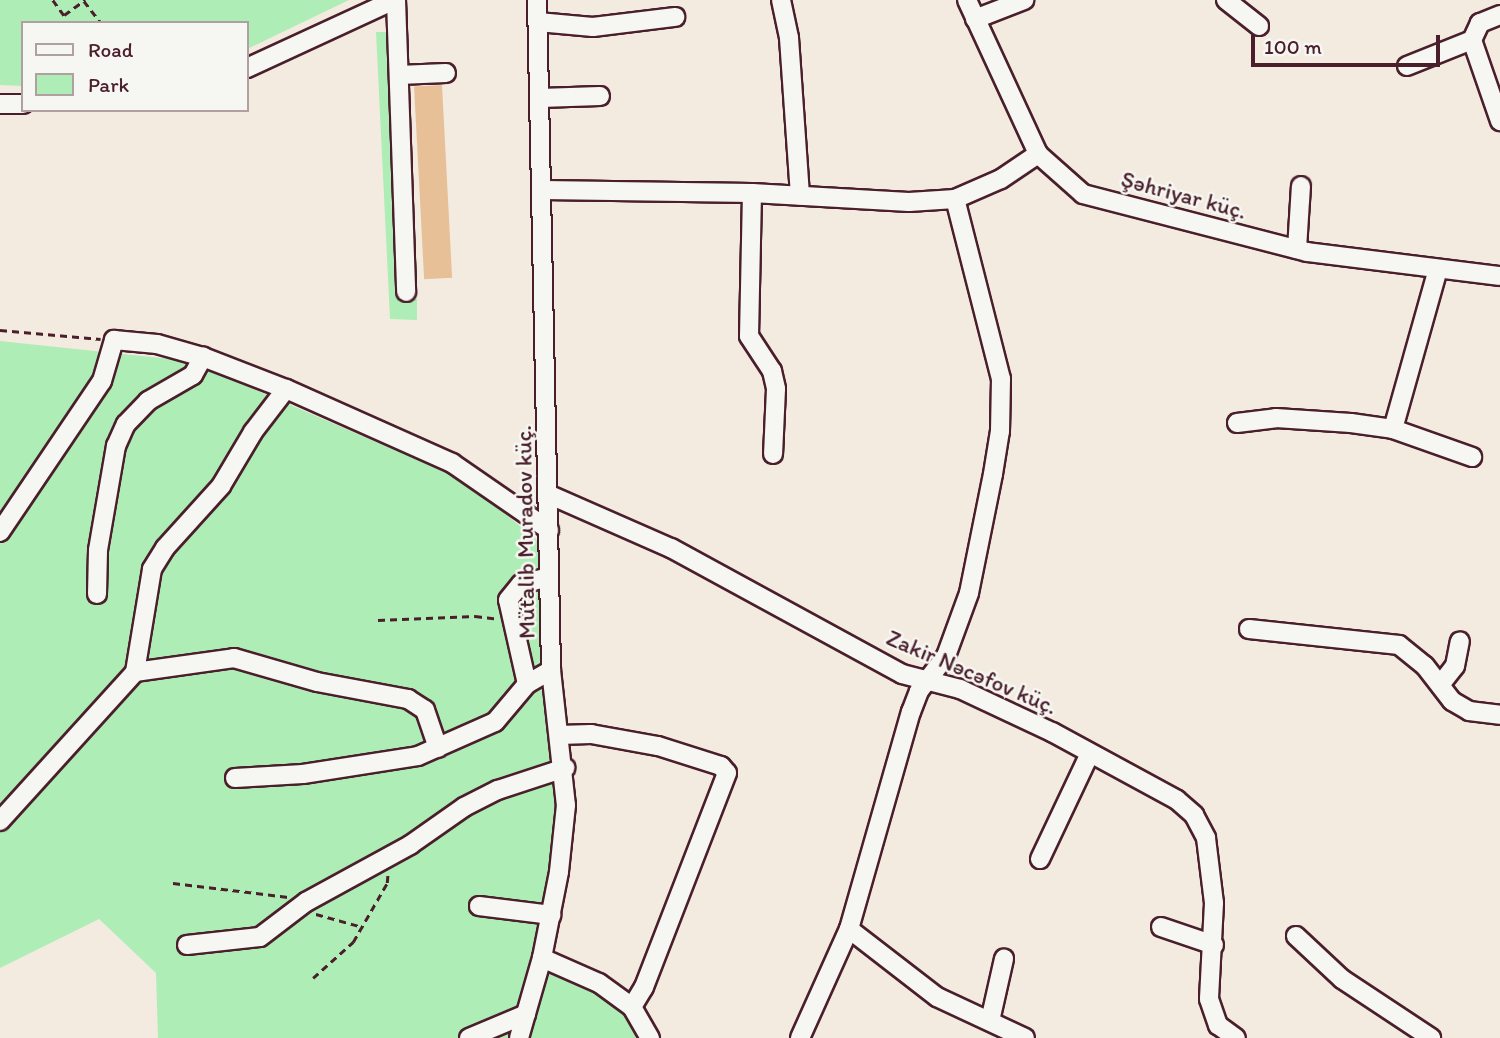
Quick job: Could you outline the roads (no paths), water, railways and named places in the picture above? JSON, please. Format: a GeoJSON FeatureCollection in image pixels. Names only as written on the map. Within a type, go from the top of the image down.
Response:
{"type":"FeatureCollection","features":[{"type":"Feature","properties":{"kind":"street"},"geometry":{"type":"LineString","coordinates":[[248,68],[395,0],[406,292]]}},
{"type":"Feature","properties":{"kind":"street","name":"Mütalib Muradov küç."},"geometry":{"type":"LineString","coordinates":[[519,1038],[542,958],[551,915],[566,805],[565,768],[551,670],[550,495],[537,0]]}},
{"type":"Feature","properties":{"kind":"street"},"geometry":{"type":"LineString","coordinates":[[781,0],[789,38],[800,196]]}},
{"type":"Feature","properties":{"kind":"street","name":"Şəhriyar küç."},"geometry":{"type":"LineString","coordinates":[[967,0],[1038,154],[1083,194],[1297,249],[1500,276]]}},
{"type":"Feature","properties":{"kind":"street"},"geometry":{"type":"LineString","coordinates":[[975,19],[1024,0]]}},
{"type":"Feature","properties":{"kind":"street"},"geometry":{"type":"LineString","coordinates":[[1226,0],[1259,26]]}},
{"type":"Feature","properties":{"kind":"street"},"geometry":{"type":"LineString","coordinates":[[1407,66],[1472,40],[1480,23],[1500,15]]}},
{"type":"Feature","properties":{"kind":"street"},"geometry":{"type":"LineString","coordinates":[[538,22],[593,27],[675,18]]}},
{"type":"Feature","properties":{"kind":"street"},"geometry":{"type":"LineString","coordinates":[[1472,40],[1500,121]]}},
{"type":"Feature","properties":{"kind":"street"},"geometry":{"type":"LineString","coordinates":[[399,75],[446,73]]}},
{"type":"Feature","properties":{"kind":"street"},"geometry":{"type":"LineString","coordinates":[[540,98],[600,96]]}},
{"type":"Feature","properties":{"kind":"street"},"geometry":{"type":"LineString","coordinates":[[0,104],[21,104]]}},
{"type":"Feature","properties":{"kind":"street"},"geometry":{"type":"LineString","coordinates":[[543,190],[752,193],[909,202],[955,199],[1001,179],[1038,154]]}},
{"type":"Feature","properties":{"kind":"street"},"geometry":{"type":"LineString","coordinates":[[1297,249],[1301,186]]}},
{"type":"Feature","properties":{"kind":"street"},"geometry":{"type":"LineString","coordinates":[[752,193],[749,337],[772,371],[776,389],[773,454]]}},
{"type":"Feature","properties":{"kind":"street"},"geometry":{"type":"LineString","coordinates":[[800,1038],[849,929],[911,712],[926,681],[946,656],[969,593],[1000,431],[1001,379],[955,199]]}},
{"type":"Feature","properties":{"kind":"street"},"geometry":{"type":"LineString","coordinates":[[1393,429],[1438,269]]}},
{"type":"Feature","properties":{"kind":"street"},"geometry":{"type":"LineString","coordinates":[[0,532],[102,381],[114,340],[157,344],[203,357],[286,389],[452,463],[549,530]]}},
{"type":"Feature","properties":{"kind":"street"},"geometry":{"type":"LineString","coordinates":[[97,594],[98,550],[116,446],[126,424],[148,401],[193,374],[203,357]]}},
{"type":"Feature","properties":{"kind":"street"},"geometry":{"type":"LineString","coordinates":[[0,821],[135,672],[152,569],[165,548],[221,486],[253,432],[286,389]]}},
{"type":"Feature","properties":{"kind":"street"},"geometry":{"type":"LineString","coordinates":[[1237,423],[1276,418],[1393,429],[1472,457]]}},
{"type":"Feature","properties":{"kind":"street","name":"Zakir Nəcəfov küç."},"geometry":{"type":"LineString","coordinates":[[550,495],[671,548],[902,674],[960,689],[1090,753],[1177,800],[1202,824],[1214,903],[1212,1016],[1236,1038]]}},
{"type":"Feature","properties":{"kind":"street"},"geometry":{"type":"LineString","coordinates":[[527,684],[508,617],[512,590],[549,577]]}},
{"type":"Feature","properties":{"kind":"street"},"geometry":{"type":"LineString","coordinates":[[1250,629],[1399,645],[1412,653],[1452,701],[1469,710],[1500,715]]}},
{"type":"Feature","properties":{"kind":"street"},"geometry":{"type":"LineString","coordinates":[[1440,685],[1455,666],[1460,641]]}},
{"type":"Feature","properties":{"kind":"street"},"geometry":{"type":"LineString","coordinates":[[135,672],[234,658],[317,682],[408,699],[425,709],[438,748]]}},
{"type":"Feature","properties":{"kind":"street"},"geometry":{"type":"LineString","coordinates":[[235,778],[379,764],[438,748],[495,722],[508,713],[527,684],[551,670]]}},
{"type":"Feature","properties":{"kind":"street"},"geometry":{"type":"LineString","coordinates":[[559,735],[591,734],[658,746],[721,766],[727,773],[644,987],[632,1007]]}},
{"type":"Feature","properties":{"kind":"street"},"geometry":{"type":"LineString","coordinates":[[1040,859],[1090,753]]}},
{"type":"Feature","properties":{"kind":"street"},"geometry":{"type":"LineString","coordinates":[[187,945],[260,937],[306,902],[389,857],[464,807],[498,790],[565,768]]}},
{"type":"Feature","properties":{"kind":"street"},"geometry":{"type":"LineString","coordinates":[[479,906],[551,915]]}},
{"type":"Feature","properties":{"kind":"street"},"geometry":{"type":"LineString","coordinates":[[1161,927],[1214,945]]}},
{"type":"Feature","properties":{"kind":"street"},"geometry":{"type":"LineString","coordinates":[[849,929],[937,997],[1025,1038]]}},
{"type":"Feature","properties":{"kind":"street"},"geometry":{"type":"LineString","coordinates":[[1296,936],[1342,979],[1431,1038]]}},
{"type":"Feature","properties":{"kind":"street"},"geometry":{"type":"LineString","coordinates":[[542,958],[598,983],[632,1007],[650,1038]]}},
{"type":"Feature","properties":{"kind":"street"},"geometry":{"type":"LineString","coordinates":[[990,1021],[1004,959]]}},
{"type":"Feature","properties":{"kind":"street"},"geometry":{"type":"LineString","coordinates":[[469,1038],[526,1014]]}}]}
